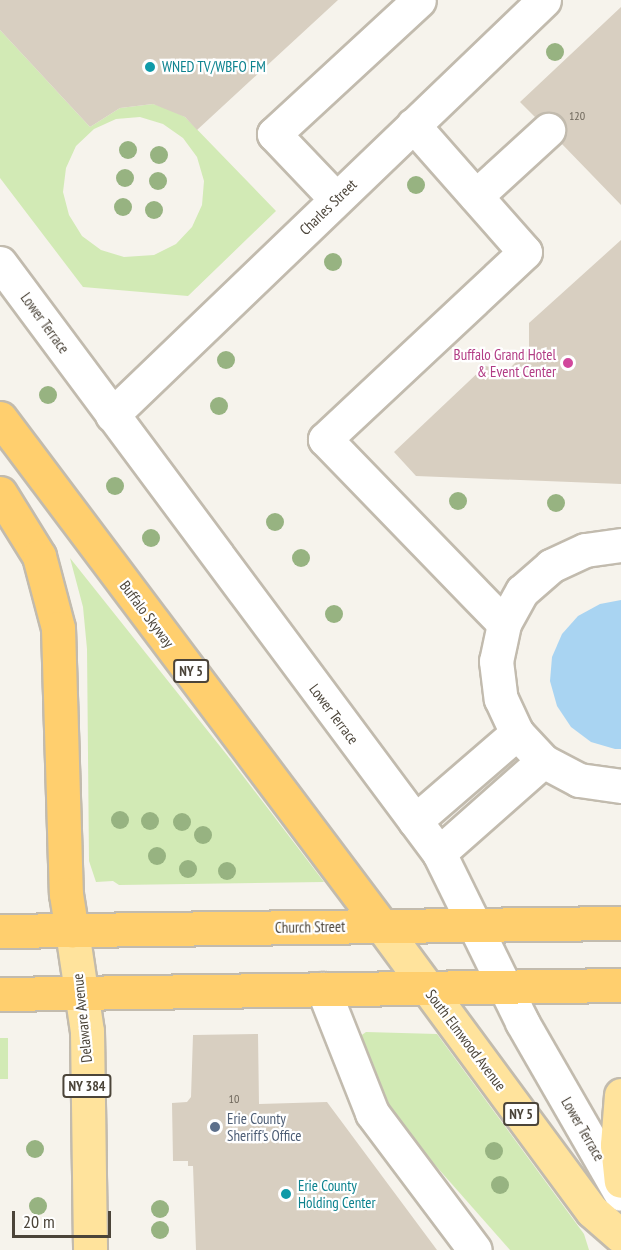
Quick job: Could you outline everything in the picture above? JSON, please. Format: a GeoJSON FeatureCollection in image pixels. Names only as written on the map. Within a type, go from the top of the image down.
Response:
{"type":"FeatureCollection","features":[{"type":"Feature","properties":{"kind":"highway","name":"Buffalo Skyway"},"geometry":{"type":"LineString","coordinates":[[0,418],[381,925]]}},
{"type":"Feature","properties":{"kind":"highway"},"geometry":{"type":"LineString","coordinates":[[0,493],[39,556],[58,628],[66,894],[72,931]]}},
{"type":"Feature","properties":{"kind":"highway","name":"Church Street"},"geometry":{"type":"LineString","coordinates":[[0,931],[621,923]]}},
{"type":"Feature","properties":{"kind":"highway"},"geometry":{"type":"LineString","coordinates":[[0,994],[621,985]]}},
{"type":"Feature","properties":{"kind":"main road","name":"South Elmwood Avenue"},"geometry":{"type":"LineString","coordinates":[[381,925],[592,1211],[621,1236]]}},
{"type":"Feature","properties":{"kind":"main road","name":"Delaware Avenue"},"geometry":{"type":"LineString","coordinates":[[72,931],[87,1031],[90,1250]]}},
{"type":"Feature","properties":{"kind":"main road"},"geometry":{"type":"LineString","coordinates":[[621,1095],[617,1145],[621,1181]]}},
{"type":"Feature","properties":{"kind":"street"},"geometry":{"type":"LineString","coordinates":[[336,199],[274,134],[419,0]]}},
{"type":"Feature","properties":{"kind":"street","name":"Charles Street"},"geometry":{"type":"LineString","coordinates":[[112,415],[544,0]]}},
{"type":"Feature","properties":{"kind":"street"},"geometry":{"type":"LineString","coordinates":[[413,125],[525,252],[325,439],[504,624]]}},
{"type":"Feature","properties":{"kind":"street"},"geometry":{"type":"LineString","coordinates":[[476,196],[548,130]]}},
{"type":"Feature","properties":{"kind":"street","name":"Lower Terrace"},"geometry":{"type":"LineString","coordinates":[[0,263],[439,853],[503,986],[621,1194]]}},
{"type":"Feature","properties":{"kind":"street"},"geometry":{"type":"LineString","coordinates":[[621,545],[585,550],[550,566],[522,591],[504,624],[496,662],[501,699],[517,733],[543,761],[579,780],[621,786]]}},
{"type":"Feature","properties":{"kind":"street"},"geometry":{"type":"LineString","coordinates":[[415,821],[517,733]]}},
{"type":"Feature","properties":{"kind":"street"},"geometry":{"type":"LineString","coordinates":[[439,853],[543,761]]}},
{"type":"Feature","properties":{"kind":"street"},"geometry":{"type":"LineString","coordinates":[[323,989],[372,1113],[475,1250]]}},
{"type":"Feature","properties":{"kind":"green space"},"geometry":{"type":"Polygon","coordinates":[[[0,30],[90,127],[120,108],[153,104],[170,109],[185,117],[276,211],[188,296],[83,287],[0,178],[0,30]],[[140,117],[116,119],[94,129],[76,146],[66,168],[63,192],[69,215],[82,236],[101,250],[124,257],[154,255],[176,244],[192,227],[202,205],[204,181],[197,157],[183,138],[163,124],[140,117]]]}},
{"type":"Feature","properties":{"kind":"green space"},"geometry":{"type":"Polygon","coordinates":[[[70,558],[227,755],[324,882],[119,885],[113,881],[96,882],[89,861],[87,649],[83,607],[70,558]]]}},
{"type":"Feature","properties":{"kind":"green space"},"geometry":{"type":"Polygon","coordinates":[[[366,1032],[437,1034],[584,1234],[589,1250],[510,1250],[413,1140],[388,1104],[359,1037],[366,1032]]]}},
{"type":"Feature","properties":{"kind":"green space"},"geometry":{"type":"Polygon","coordinates":[[[0,1038],[8,1038],[8,1079],[0,1079],[0,1038]]]}},
{"type":"Feature","properties":{"kind":"water"},"geometry":{"type":"Polygon","coordinates":[[[621,600],[621,749],[615,749],[591,742],[571,727],[557,706],[550,681],[552,657],[562,634],[578,616],[600,604],[621,600]]]}},
{"type":"Feature","properties":{"kind":"building","name":"WNED TV/WBFO FM"},"geometry":{"type":"Polygon","coordinates":[[[0,0],[338,0],[197,130],[185,117],[153,104],[120,108],[90,127],[0,30],[0,0]]]}},
{"type":"Feature","properties":{"kind":"building"},"geometry":{"type":"Polygon","coordinates":[[[621,7],[621,205],[561,143],[566,127],[561,117],[545,112],[535,117],[520,102],[621,7]]]}},
{"type":"Feature","properties":{"kind":"building","name":"Buffalo Grand Hotel & Event Center"},"geometry":{"type":"Polygon","coordinates":[[[621,240],[621,484],[416,476],[394,452],[485,366],[508,370],[529,349],[529,323],[621,240]]]}},
{"type":"Feature","properties":{"kind":"building"},"geometry":{"type":"Polygon","coordinates":[[[258,1034],[259,1104],[327,1102],[437,1250],[196,1250],[193,1166],[188,1166],[188,1161],[173,1161],[172,1103],[187,1102],[191,1097],[193,1035],[258,1034]]]}},
{"type":"Feature","properties":{"kind":"place","name":"WNED TV/WBFO FM"},"geometry":{"type":"Point","coordinates":[150,67]}},
{"type":"Feature","properties":{"kind":"place","name":"Buffalo Grand Hotel & Event Center"},"geometry":{"type":"Point","coordinates":[568,363]}},
{"type":"Feature","properties":{"kind":"place","name":"Erie County Sheriff's Office"},"geometry":{"type":"Point","coordinates":[215,1127]}},
{"type":"Feature","properties":{"kind":"place","name":"Erie County Holding Center"},"geometry":{"type":"Point","coordinates":[286,1194]}}]}
